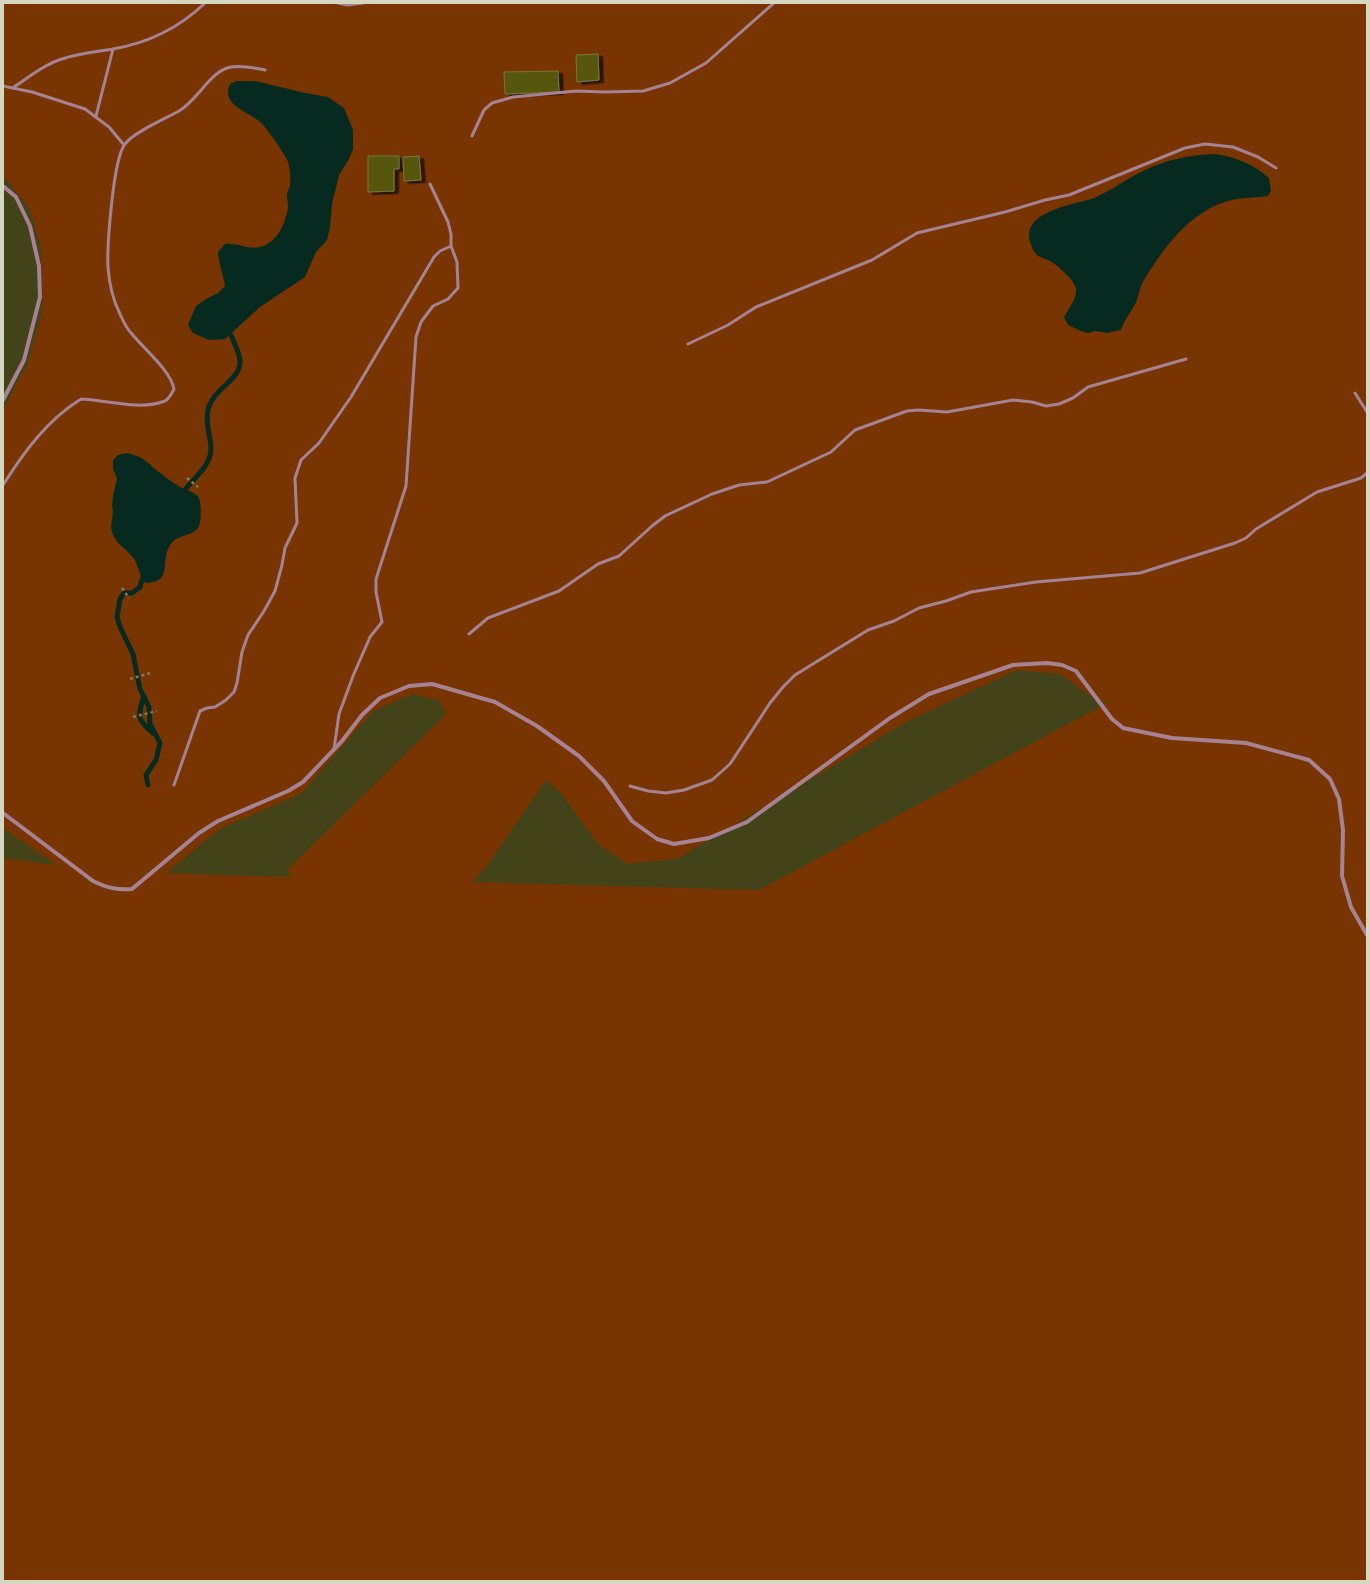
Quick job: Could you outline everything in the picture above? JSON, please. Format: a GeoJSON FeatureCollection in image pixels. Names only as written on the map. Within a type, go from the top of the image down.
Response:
{"type":"FeatureCollection","features":[{"type":"Feature","properties":{"kind":"street"},"geometry":{"type":"LineString","coordinates":[[3,186],[16,197],[30,226],[39,266],[40,298],[24,360],[3,400]]}},
{"type":"Feature","properties":{"kind":"street"},"geometry":{"type":"LineString","coordinates":[[3,813],[93,881],[107,888],[120,890],[132,889],[199,833],[218,820],[288,791],[303,782],[334,750],[362,715],[380,698],[409,686],[432,684],[495,702],[537,726],[579,756],[604,782],[632,821],[657,839],[674,844],[709,838],[748,822],[890,718],[929,694],[1014,665],[1047,663],[1062,665],[1076,671],[1112,719],[1123,728],[1172,738],[1246,743],[1309,760],[1330,779],[1339,799],[1344,830],[1342,876],[1351,907],[1367,935]]}},
{"type":"Feature","properties":{"kind":"lane"},"geometry":{"type":"LineString","coordinates":[[14,87],[50,64],[61,59],[89,52],[133,45],[157,36],[193,15],[206,3]]}},
{"type":"Feature","properties":{"kind":"lane"},"geometry":{"type":"LineString","coordinates":[[338,3],[347,5],[363,3]]}},
{"type":"Feature","properties":{"kind":"lane"},"geometry":{"type":"LineString","coordinates":[[472,136],[484,110],[492,103],[513,98],[576,91],[644,91],[670,83],[706,63],[774,3]]}},
{"type":"Feature","properties":{"kind":"lane"},"geometry":{"type":"LineString","coordinates":[[96,116],[113,49]]}},
{"type":"Feature","properties":{"kind":"lane"},"geometry":{"type":"LineString","coordinates":[[3,486],[16,464],[40,432],[65,409],[81,399],[131,406],[166,400],[174,389],[173,382],[162,367],[131,333],[119,313],[112,293],[108,267],[109,232],[118,163],[124,145],[134,136],[186,107],[219,72],[231,66],[264,70]]}},
{"type":"Feature","properties":{"kind":"lane"},"geometry":{"type":"LineString","coordinates":[[3,86],[14,87],[85,109],[109,127],[124,145]]}},
{"type":"Feature","properties":{"kind":"lane"},"geometry":{"type":"LineString","coordinates":[[688,344],[728,325],[756,307],[872,260],[917,233],[1005,212],[1046,200],[1070,196],[1185,148],[1205,144],[1233,147],[1276,168]]}},
{"type":"Feature","properties":{"kind":"lane"},"geometry":{"type":"LineString","coordinates":[[334,750],[339,714],[353,676],[370,637],[382,622],[376,592],[376,579],[406,486],[416,337],[421,322],[433,306],[448,299],[458,288],[456,262],[451,246],[451,234],[448,222],[430,184]]}},
{"type":"Feature","properties":{"kind":"lane"},"geometry":{"type":"LineString","coordinates":[[174,785],[200,711],[215,707],[226,700],[234,692],[242,652],[248,634],[264,611],[274,591],[282,565],[285,548],[297,523],[295,478],[301,460],[319,443],[351,397],[434,257],[440,251],[451,246]]}},
{"type":"Feature","properties":{"kind":"lane"},"geometry":{"type":"LineString","coordinates":[[469,634],[488,618],[559,591],[598,564],[619,556],[665,516],[712,494],[739,485],[767,482],[831,452],[855,430],[907,411],[918,410],[947,412],[1013,400],[1032,402],[1046,406],[1059,404],[1073,398],[1088,387],[1186,359]]}},
{"type":"Feature","properties":{"kind":"lane"},"geometry":{"type":"LineString","coordinates":[[1355,393],[1367,412]]}},
{"type":"Feature","properties":{"kind":"lane"},"geometry":{"type":"LineString","coordinates":[[630,786],[648,791],[666,793],[684,790],[712,780],[730,764],[782,687],[795,675],[868,630],[894,621],[919,608],[946,601],[970,592],[1036,582],[1140,573],[1235,544],[1246,538],[1256,529],[1317,492],[1361,478],[1367,473]]}},
{"type":"Feature","properties":{"kind":"path"},"geometry":{"type":"LineString","coordinates":[[187,478],[198,487]]}},
{"type":"Feature","properties":{"kind":"path"},"geometry":{"type":"LineString","coordinates":[[122,588],[129,598]]}},
{"type":"Feature","properties":{"kind":"path"},"geometry":{"type":"LineString","coordinates":[[130,679],[150,673]]}},
{"type":"Feature","properties":{"kind":"path"},"geometry":{"type":"LineString","coordinates":[[132,717],[157,711]]}},
{"type":"Feature","properties":{"kind":"shaded area"},"geometry":{"type":"Polygon","coordinates":[[[3,3],[1367,3],[1367,1581],[3,1581],[3,858],[56,865],[3,828],[3,410],[28,363],[43,308],[41,246],[29,208],[3,176],[3,3]],[[1017,670],[908,721],[677,859],[627,864],[598,844],[560,792],[546,780],[486,867],[472,882],[759,890],[1107,703],[1086,693],[1060,674],[1017,670]],[[413,694],[373,711],[301,794],[221,828],[166,873],[290,877],[288,869],[446,714],[439,701],[413,694]]]}},
{"type":"Feature","properties":{"kind":"shaded area"},"geometry":{"type":"Polygon","coordinates":[[[237,81],[255,81],[328,97],[344,108],[353,130],[353,149],[349,159],[339,175],[332,204],[327,240],[316,252],[305,277],[260,307],[225,339],[209,340],[193,333],[188,325],[196,306],[218,293],[225,286],[218,252],[225,244],[256,248],[269,243],[282,228],[288,208],[287,194],[290,186],[290,171],[288,162],[263,125],[232,103],[229,98],[228,91],[230,84],[237,81]]]}},
{"type":"Feature","properties":{"kind":"shaded area"},"geometry":{"type":"Polygon","coordinates":[[[1215,154],[1244,162],[1263,173],[1269,178],[1271,191],[1268,196],[1241,198],[1218,205],[1204,212],[1180,231],[1152,267],[1142,283],[1136,303],[1125,320],[1121,330],[1107,333],[1096,331],[1088,333],[1068,325],[1064,317],[1074,300],[1076,292],[1075,285],[1057,266],[1036,254],[1029,235],[1031,226],[1045,214],[1055,209],[1094,198],[1140,172],[1180,158],[1215,154]]]}},
{"type":"Feature","properties":{"kind":"shaded area"},"geometry":{"type":"Polygon","coordinates":[[[127,453],[143,459],[169,480],[195,494],[200,501],[201,517],[198,528],[192,533],[173,541],[167,551],[163,575],[160,579],[154,582],[146,583],[142,579],[135,560],[118,543],[111,528],[113,496],[117,478],[113,469],[113,460],[118,455],[127,453]]]}},
{"type":"Feature","properties":{"kind":"building"},"geometry":{"type":"Polygon","coordinates":[[[598,54],[599,80],[577,82],[576,55],[598,54]]]}},
{"type":"Feature","properties":{"kind":"building"},"geometry":{"type":"Polygon","coordinates":[[[558,71],[559,92],[505,94],[504,72],[558,71]]]}},
{"type":"Feature","properties":{"kind":"building"},"geometry":{"type":"Polygon","coordinates":[[[368,156],[399,156],[399,169],[394,169],[394,191],[368,192],[368,156]]]}},
{"type":"Feature","properties":{"kind":"building"},"geometry":{"type":"Polygon","coordinates":[[[419,156],[421,180],[404,181],[403,157],[419,156]]]}},
{"type":"Feature","properties":{"kind":"waterway"},"geometry":{"type":"LineString","coordinates":[[185,490],[202,471],[211,454],[207,419],[210,403],[219,391],[235,376],[240,364],[237,349],[231,335]]}},
{"type":"Feature","properties":{"kind":"waterway"},"geometry":{"type":"LineString","coordinates":[[142,579],[140,587],[132,593],[124,593],[120,599],[117,617],[120,627],[133,654],[140,689],[149,707],[150,724],[160,743],[156,760],[146,775],[148,785]]}},
{"type":"Feature","properties":{"kind":"waterway"},"geometry":{"type":"LineString","coordinates":[[144,696],[140,708],[140,717],[144,724],[153,733]]}}]}
